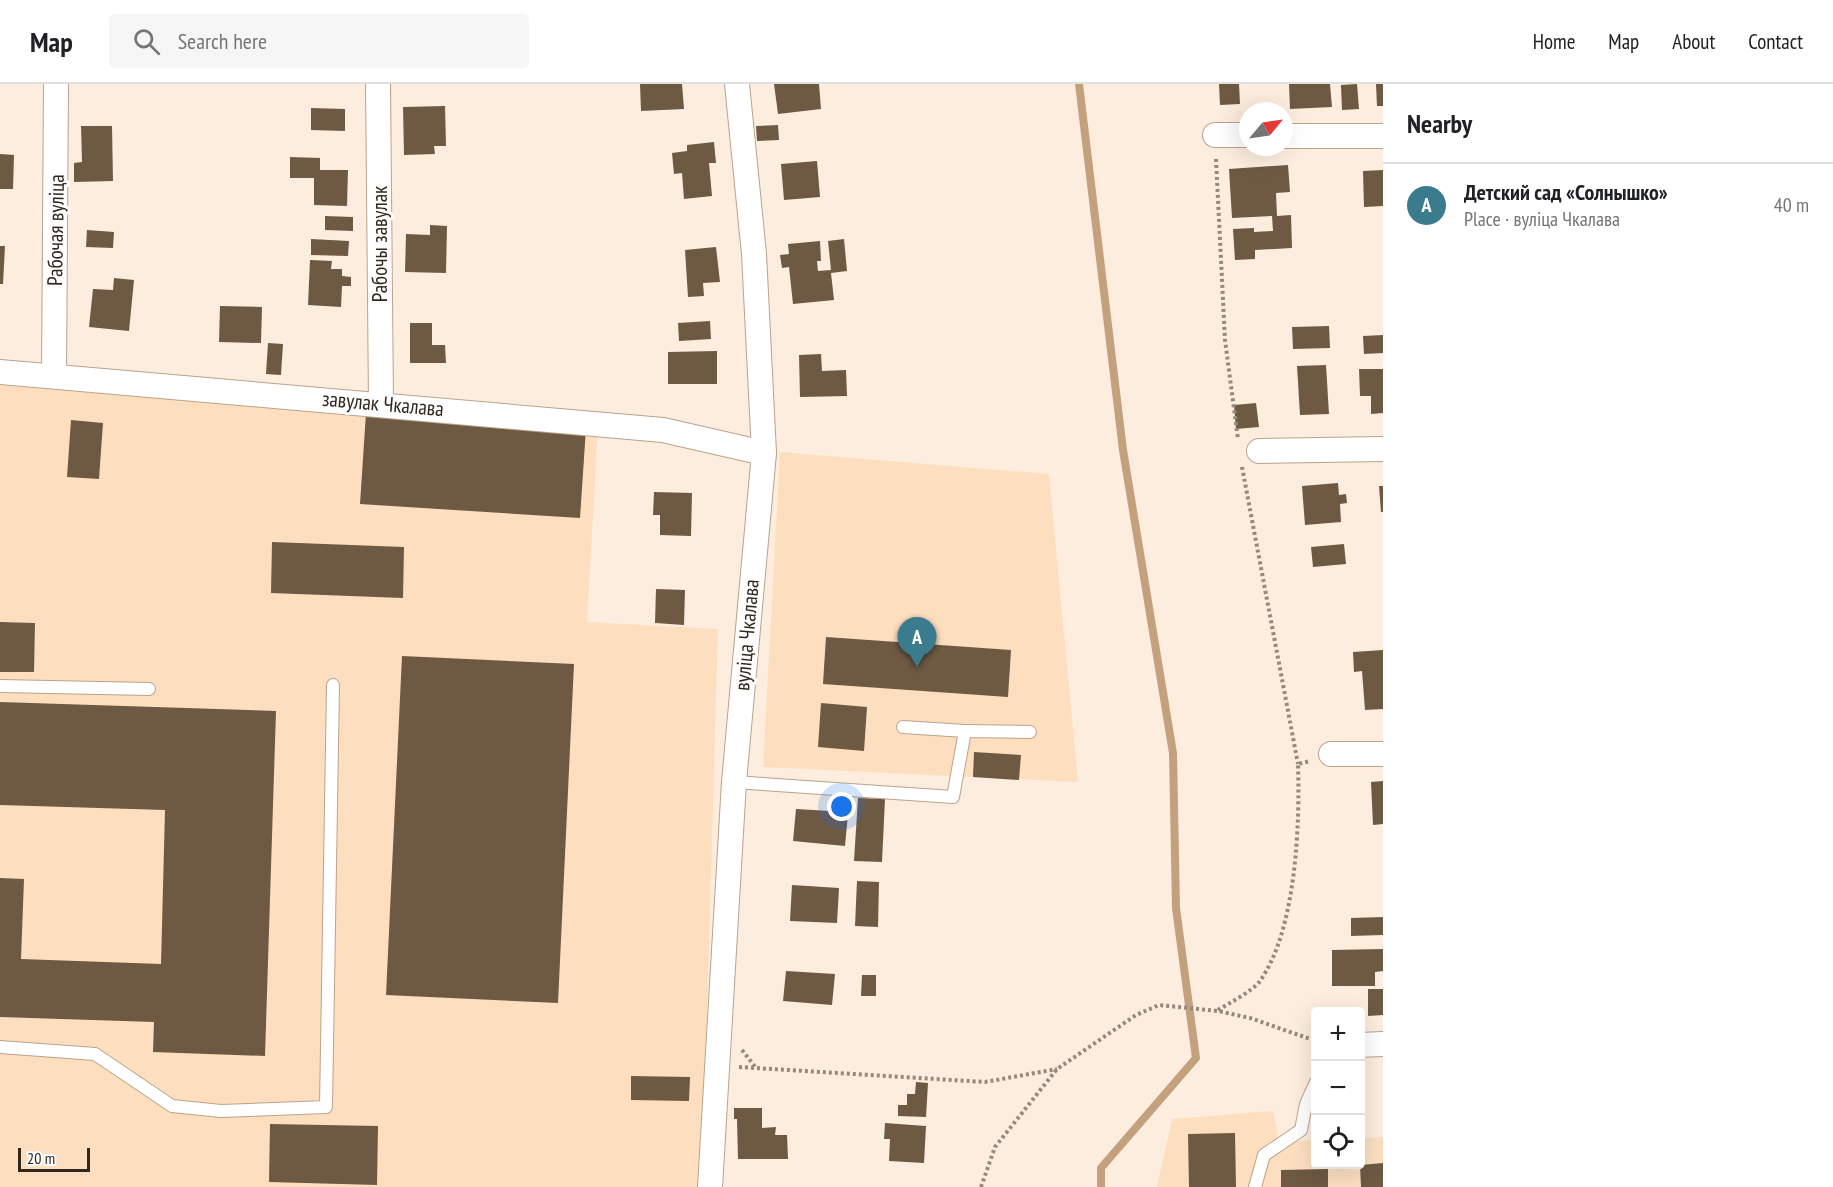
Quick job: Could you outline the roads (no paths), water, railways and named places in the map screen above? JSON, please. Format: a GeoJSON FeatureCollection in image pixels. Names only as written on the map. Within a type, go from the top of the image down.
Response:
{"type":"FeatureCollection","features":[{"type":"Feature","properties":{"kind":"street","name":"Рабочая вуліца"},"geometry":{"type":"LineString","coordinates":[[54,376],[56,84]]}},
{"type":"Feature","properties":{"kind":"street","name":"Рабочы завулак"},"geometry":{"type":"LineString","coordinates":[[378,84],[381,404]]}},
{"type":"Feature","properties":{"kind":"street","name":"вуліца Чкалава"},"geometry":{"type":"LineString","coordinates":[[710,1187],[734,782],[764,453],[754,254],[737,84]]}},
{"type":"Feature","properties":{"kind":"street"},"geometry":{"type":"LineString","coordinates":[[1215,135],[1239,135]]}},
{"type":"Feature","properties":{"kind":"street"},"geometry":{"type":"LineString","coordinates":[[1293,136],[1383,136]]}},
{"type":"Feature","properties":{"kind":"street","name":"завулак Чкалава"},"geometry":{"type":"LineString","coordinates":[[0,372],[663,430],[764,453]]}},
{"type":"Feature","properties":{"kind":"street"},"geometry":{"type":"LineString","coordinates":[[1249,451],[1383,449]]}},
{"type":"Feature","properties":{"kind":"street"},"geometry":{"type":"LineString","coordinates":[[1331,754],[1383,754]]}},
{"type":"Feature","properties":{"kind":"street"},"geometry":{"type":"LineString","coordinates":[[1365,1045],[1383,1044]]}},
{"type":"Feature","properties":{"kind":"lane"},"geometry":{"type":"LineString","coordinates":[[0,1047],[95,1054],[172,1106],[221,1111],[326,1107],[333,685]]}},
{"type":"Feature","properties":{"kind":"lane"},"geometry":{"type":"LineString","coordinates":[[0,686],[149,690]]}},
{"type":"Feature","properties":{"kind":"lane"},"geometry":{"type":"LineString","coordinates":[[903,727],[1030,732]]}},
{"type":"Feature","properties":{"kind":"lane"},"geometry":{"type":"LineString","coordinates":[[734,782],[953,797],[965,731]]}},
{"type":"Feature","properties":{"kind":"lane"},"geometry":{"type":"LineString","coordinates":[[1255,1187],[1264,1155],[1301,1130],[1306,1104],[1311,1093]]}},
{"type":"Feature","properties":{"kind":"waterway"},"geometry":{"type":"LineString","coordinates":[[1079,84],[1123,450],[1173,753],[1176,908],[1196,1058],[1101,1168],[1101,1187]]}},
{"type":"Feature","properties":{"kind":"place","name":"Детский сад «Солнышко»"},"geometry":{"type":"Point","coordinates":[917,667]}}]}
